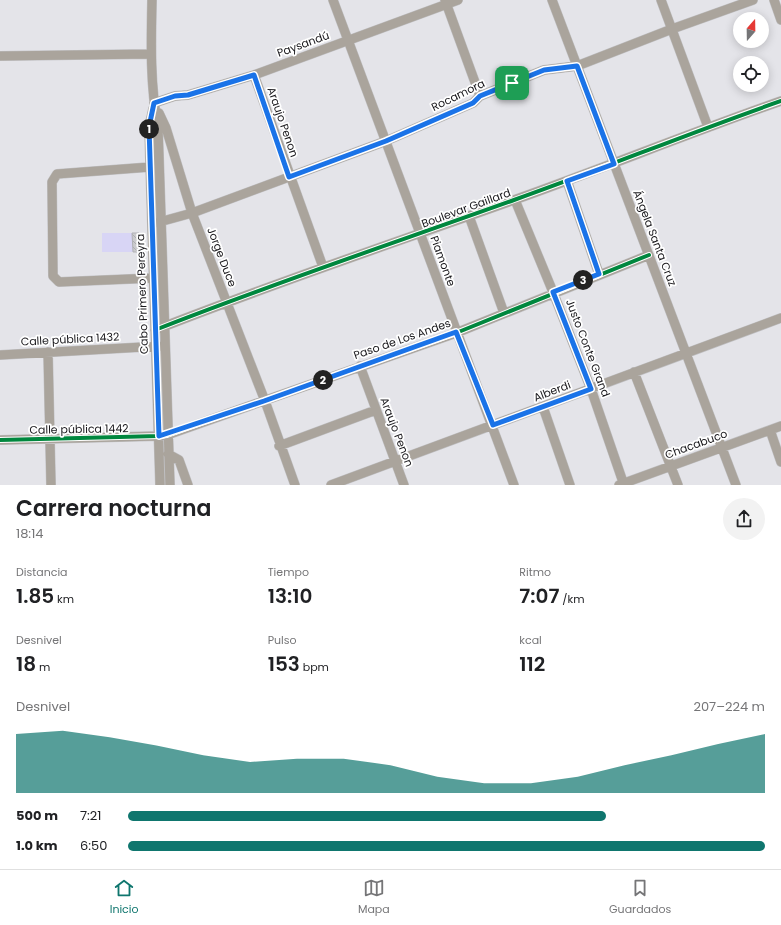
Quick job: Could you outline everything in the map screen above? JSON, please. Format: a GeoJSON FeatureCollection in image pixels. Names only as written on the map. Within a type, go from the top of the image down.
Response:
{"type":"FeatureCollection","features":[{"type":"Feature","properties":{"kind":"street","name":"Cabo Primero Pereyra"},"geometry":{"type":"LineString","coordinates":[[152,0],[151,54],[154,103],[158,127],[153,278],[160,328]]}},
{"type":"Feature","properties":{"kind":"street","name":"Piamonte"},"geometry":{"type":"LineString","coordinates":[[333,0],[456,332],[493,425],[514,485]]}},
{"type":"Feature","properties":{"kind":"street","name":"Paysandú"},"geometry":{"type":"LineString","coordinates":[[154,103],[175,96],[188,95],[254,75],[348,41],[446,2],[458,0]]}},
{"type":"Feature","properties":{"kind":"street","name":"Ángela Santa Cruz"},"geometry":{"type":"LineString","coordinates":[[552,0],[685,354],[736,485]]}},
{"type":"Feature","properties":{"kind":"street"},"geometry":{"type":"LineString","coordinates":[[661,0],[708,127]]}},
{"type":"Feature","properties":{"kind":"street","name":"Rocamora"},"geometry":{"type":"LineString","coordinates":[[156,223],[192,213],[386,141],[473,103],[480,96],[544,70],[577,66],[672,28],[753,0]]}},
{"type":"Feature","properties":{"kind":"street"},"geometry":{"type":"LineString","coordinates":[[774,0],[781,20]]}},
{"type":"Feature","properties":{"kind":"street"},"geometry":{"type":"LineString","coordinates":[[446,2],[480,96]]}},
{"type":"Feature","properties":{"kind":"street"},"geometry":{"type":"LineString","coordinates":[[0,56],[151,54]]}},
{"type":"Feature","properties":{"kind":"street","name":"Araujo Penon"},"geometry":{"type":"LineString","coordinates":[[254,75],[289,177],[323,266]]}},
{"type":"Feature","properties":{"kind":"street","name":"Boulevar Gaillard"},"geometry":{"type":"LineString","coordinates":[[160,328],[323,266],[420,234],[614,164],[781,100]]}},
{"type":"Feature","properties":{"kind":"street","name":"Cabo Primero Pereyra"},"geometry":{"type":"LineString","coordinates":[[154,103],[149,127],[150,167],[156,223],[160,328],[163,436],[160,485]]}},
{"type":"Feature","properties":{"kind":"street","name":"Jorge Duce"},"geometry":{"type":"LineString","coordinates":[[154,103],[166,128],[192,213],[264,401],[294,485]]}},
{"type":"Feature","properties":{"kind":"street"},"geometry":{"type":"LineString","coordinates":[[150,167],[57,174],[52,182],[53,276],[59,282],[153,278]]}},
{"type":"Feature","properties":{"kind":"street"},"geometry":{"type":"LineString","coordinates":[[567,181],[599,274]]}},
{"type":"Feature","properties":{"kind":"street","name":"Justo Conte Grand"},"geometry":{"type":"LineString","coordinates":[[515,200],[591,389],[622,484]]}},
{"type":"Feature","properties":{"kind":"street"},"geometry":{"type":"LineString","coordinates":[[469,216],[504,313]]}},
{"type":"Feature","properties":{"kind":"street","name":"Paso de Los Andes"},"geometry":{"type":"LineString","coordinates":[[163,436],[456,332],[553,292],[649,255]]}},
{"type":"Feature","properties":{"kind":"street","name":"Alberdi"},"geometry":{"type":"LineString","coordinates":[[331,485],[543,408],[634,372],[781,318]]}},
{"type":"Feature","properties":{"kind":"street","name":"Calle pública 1432"},"geometry":{"type":"LineString","coordinates":[[0,355],[160,346]]}},
{"type":"Feature","properties":{"kind":"street"},"geometry":{"type":"LineString","coordinates":[[48,352],[51,485]]}},
{"type":"Feature","properties":{"kind":"street","name":"Araujo Penon"},"geometry":{"type":"LineString","coordinates":[[360,366],[404,485]]}},
{"type":"Feature","properties":{"kind":"street"},"geometry":{"type":"LineString","coordinates":[[634,372],[678,485]]}},
{"type":"Feature","properties":{"kind":"street"},"geometry":{"type":"LineString","coordinates":[[543,408],[570,485]]}},
{"type":"Feature","properties":{"kind":"street"},"geometry":{"type":"LineString","coordinates":[[279,446],[376,410]]}},
{"type":"Feature","properties":{"kind":"street","name":"Chacabuco"},"geometry":{"type":"LineString","coordinates":[[622,484],[781,426]]}},
{"type":"Feature","properties":{"kind":"street"},"geometry":{"type":"LineString","coordinates":[[770,430],[781,462]]}},
{"type":"Feature","properties":{"kind":"street","name":"Cabo Primero Pereyra"},"geometry":{"type":"LineString","coordinates":[[163,436],[168,454],[170,485]]}},
{"type":"Feature","properties":{"kind":"street","name":"Calle pública 1442"},"geometry":{"type":"LineString","coordinates":[[0,440],[163,436]]}},
{"type":"Feature","properties":{"kind":"street"},"geometry":{"type":"LineString","coordinates":[[168,454],[179,460],[188,485]]}},
{"type":"Feature","properties":{"kind":"shaded area"},"geometry":{"type":"Polygon","coordinates":[[[102,233],[139,233],[139,252],[102,252],[102,233]]]}},
{"type":"Feature","properties":{"kind":"building"},"geometry":{"type":"Polygon","coordinates":[[[132,233],[139,233],[139,252],[133,252],[132,233]]]}},
{"type":"Feature","properties":{"kind":"cycle path"},"geometry":{"type":"LineString","coordinates":[[155,330],[289,280],[548,188],[781,101]]}},
{"type":"Feature","properties":{"kind":"cycle path"},"geometry":{"type":"LineString","coordinates":[[0,440],[167,435],[456,333],[649,255]]}},
{"type":"Feature","properties":{"kind":"route"},"geometry":{"type":"LineString","coordinates":[[577,66],[614,164],[567,181],[599,274],[553,292],[591,389],[543,408],[493,425],[456,332],[167,435],[159,436],[149,127],[154,103],[175,96],[188,95],[254,75],[289,177],[386,141],[473,103],[480,96],[512,83],[544,70],[577,66]]}}]}
